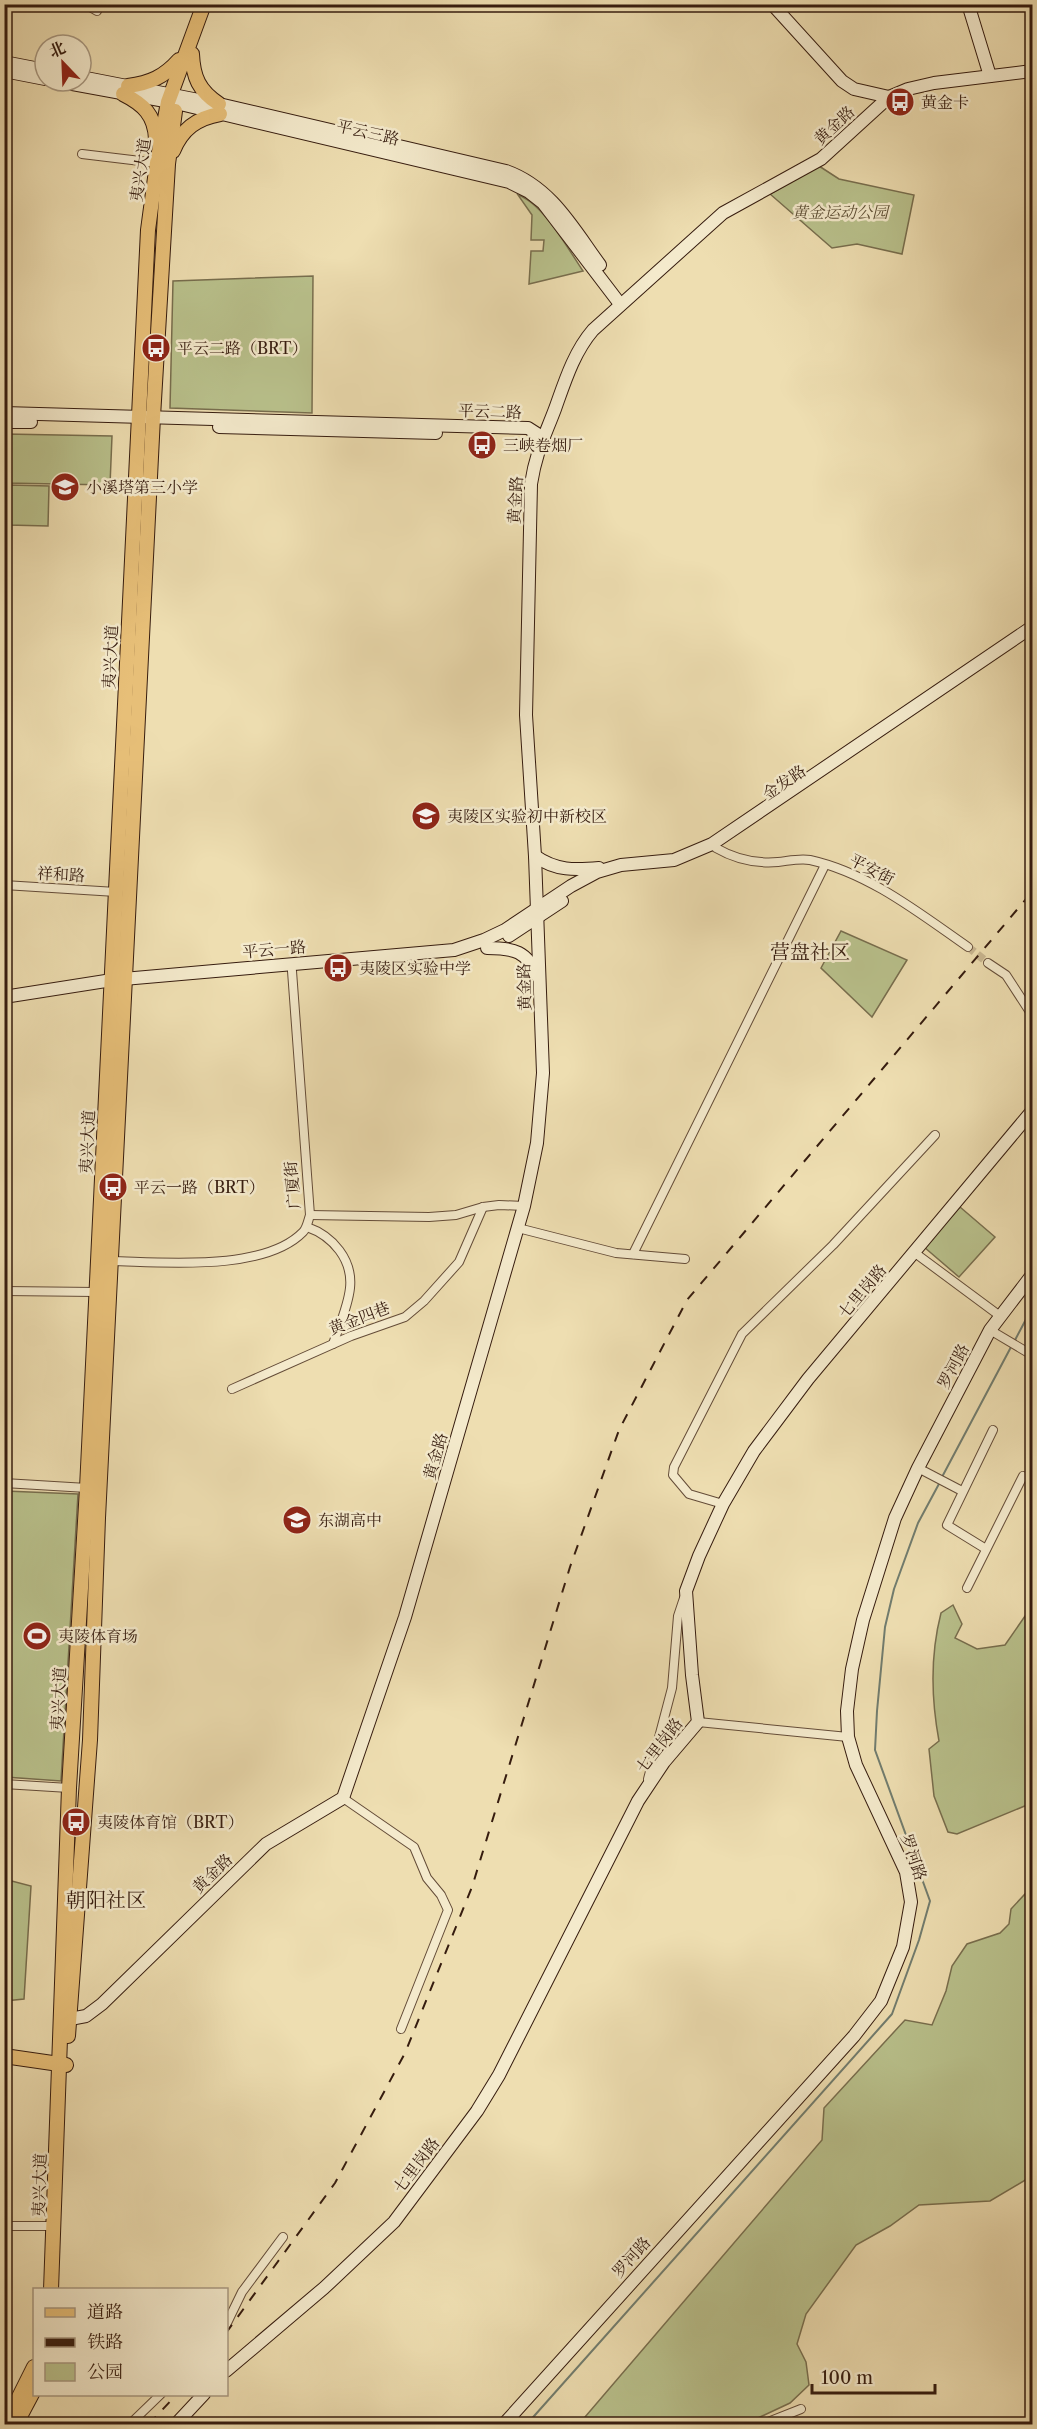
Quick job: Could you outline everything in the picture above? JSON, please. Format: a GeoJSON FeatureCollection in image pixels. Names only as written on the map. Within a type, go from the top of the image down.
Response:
{"type":"FeatureCollection","features":[{"type":"Feature","properties":{"kind":"main road","name":"夷兴大道"},"geometry":{"type":"LineString","coordinates":[[57,2288],[63,2187],[62,2064],[70,2019],[89,1763],[111,1261],[117,983],[116,892],[146,420],[159,333],[162,163],[173,99],[204,4]]}},
{"type":"Feature","properties":{"kind":"main road","name":"夷兴大道"},"geometry":{"type":"LineString","coordinates":[[189,52],[213,4]]}},
{"type":"Feature","properties":{"kind":"main road"},"geometry":{"type":"LineString","coordinates":[[772,4],[818,58],[854,89],[886,96],[915,82],[1032,68]]}},
{"type":"Feature","properties":{"kind":"main road"},"geometry":{"type":"LineString","coordinates":[[968,4],[989,74]]}},
{"type":"Feature","properties":{"kind":"main road"},"geometry":{"type":"LineString","coordinates":[[162,163],[152,117],[125,90],[167,73],[189,52]]}},
{"type":"Feature","properties":{"kind":"main road"},"geometry":{"type":"LineString","coordinates":[[162,163],[186,129],[220,109],[195,79],[189,52]]}},
{"type":"Feature","properties":{"kind":"main road"},"geometry":{"type":"LineString","coordinates":[[4,62],[33,68]]}},
{"type":"Feature","properties":{"kind":"main road"},"geometry":{"type":"LineString","coordinates":[[4,71],[33,77]]}},
{"type":"Feature","properties":{"kind":"main road","name":"平云三路"},"geometry":{"type":"LineString","coordinates":[[93,81],[125,90]]}},
{"type":"Feature","properties":{"kind":"main road","name":"平云三路"},"geometry":{"type":"LineString","coordinates":[[93,86],[220,109],[509,182],[529,192],[543,203],[621,300]]}},
{"type":"Feature","properties":{"kind":"main road","name":"黄金路"},"geometry":{"type":"LineString","coordinates":[[70,2019],[86,2016],[102,2004],[266,1844],[343,1798],[405,1617],[518,1228],[537,1143],[543,1073],[536,856],[526,715],[531,484],[535,457],[542,437],[581,343],[621,300],[723,213],[821,159],[886,96]]}},
{"type":"Feature","properties":{"kind":"main road","name":"平云二路"},"geometry":{"type":"LineString","coordinates":[[4,413],[542,437]]}},
{"type":"Feature","properties":{"kind":"main road","name":"夷兴大道"},"geometry":{"type":"LineString","coordinates":[[51,2288],[62,2064],[69,1788],[96,1292],[117,983],[146,420]]}},
{"type":"Feature","properties":{"kind":"main road","name":"平云二路"},"geometry":{"type":"LineString","coordinates":[[4,422],[146,420]]}},
{"type":"Feature","properties":{"kind":"main road","name":"金发路"},"geometry":{"type":"LineString","coordinates":[[538,913],[571,886],[597,872],[621,865],[675,860],[712,844],[1032,627]]}},
{"type":"Feature","properties":{"kind":"main road","name":"金发路"},"geometry":{"type":"LineString","coordinates":[[538,913],[574,892],[614,873],[676,865],[716,849],[1032,635]]}},
{"type":"Feature","properties":{"kind":"main road"},"geometry":{"type":"LineString","coordinates":[[536,856],[547,864],[572,871],[621,865]]}},
{"type":"Feature","properties":{"kind":"main road","name":"平云一路"},"geometry":{"type":"LineString","coordinates":[[4,997],[117,983],[454,950],[484,940],[538,913]]}},
{"type":"Feature","properties":{"kind":"main road","name":"平云一路"},"geometry":{"type":"LineString","coordinates":[[4,1004],[117,983],[292,971],[456,956],[487,948],[506,938],[538,913]]}},
{"type":"Feature","properties":{"kind":"main road"},"geometry":{"type":"LineString","coordinates":[[487,948],[515,950],[527,957],[540,983]]}},
{"type":"Feature","properties":{"kind":"main road","name":"七里岗路"},"geometry":{"type":"LineString","coordinates":[[228,2369],[324,2288],[394,2222],[477,2110],[500,2075],[638,1801],[664,1762],[698,1722],[686,1591],[723,1504],[754,1451],[802,1388],[1032,1111]]}},
{"type":"Feature","properties":{"kind":"main road","name":"罗河路"},"geometry":{"type":"LineString","coordinates":[[504,2424],[854,2036],[881,2001],[903,1947],[910,1902],[906,1872],[856,1765],[848,1737],[847,1711],[852,1669],[863,1620],[895,1518],[918,1468],[990,1330],[1032,1275]]}},
{"type":"Feature","properties":{"kind":"main road"},"geometry":{"type":"LineString","coordinates":[[4,2056],[62,2064]]}},
{"type":"Feature","properties":{"kind":"main road"},"geometry":{"type":"LineString","coordinates":[[4,2417],[15,2405],[33,2369]]}},
{"type":"Feature","properties":{"kind":"main road"},"geometry":{"type":"LineString","coordinates":[[16,2424],[33,2392]]}},
{"type":"Feature","properties":{"kind":"main road"},"geometry":{"type":"LineString","coordinates":[[176,2424],[202,2396]]}},
{"type":"Feature","properties":{"kind":"street"},"geometry":{"type":"LineString","coordinates":[[85,4],[97,11],[100,4]]}},
{"type":"Feature","properties":{"kind":"street"},"geometry":{"type":"LineString","coordinates":[[82,154],[162,163]]}},
{"type":"Feature","properties":{"kind":"street","name":"平安街"},"geometry":{"type":"LineString","coordinates":[[716,849],[735,859],[769,863],[808,860],[851,872],[891,895],[968,947]]}},
{"type":"Feature","properties":{"kind":"street"},"geometry":{"type":"LineString","coordinates":[[633,1254],[825,865]]}},
{"type":"Feature","properties":{"kind":"street","name":"祥和路"},"geometry":{"type":"LineString","coordinates":[[4,885],[116,892]]}},
{"type":"Feature","properties":{"kind":"street"},"geometry":{"type":"LineString","coordinates":[[988,963],[1006,975],[1032,1015]]}},
{"type":"Feature","properties":{"kind":"street","name":"广厦街"},"geometry":{"type":"LineString","coordinates":[[111,1261],[206,1263],[268,1254],[299,1235],[307,1227],[310,1215],[292,971]]}},
{"type":"Feature","properties":{"kind":"street"},"geometry":{"type":"LineString","coordinates":[[723,1504],[689,1494],[673,1475],[674,1467],[742,1335],[833,1245],[935,1135]]}},
{"type":"Feature","properties":{"kind":"street"},"geometry":{"type":"LineString","coordinates":[[310,1215],[429,1217],[456,1215],[483,1207],[524,1206]]}},
{"type":"Feature","properties":{"kind":"street","name":"黄金四巷"},"geometry":{"type":"LineString","coordinates":[[232,1389],[333,1344],[405,1317],[424,1301],[459,1262],[483,1207]]}},
{"type":"Feature","properties":{"kind":"street"},"geometry":{"type":"LineString","coordinates":[[307,1227],[324,1234],[332,1241],[344,1257],[348,1273],[349,1295],[333,1344]]}},
{"type":"Feature","properties":{"kind":"street"},"geometry":{"type":"LineString","coordinates":[[518,1228],[616,1253],[685,1259]]}},
{"type":"Feature","properties":{"kind":"street"},"geometry":{"type":"LineString","coordinates":[[915,1253],[1000,1316]]}},
{"type":"Feature","properties":{"kind":"street"},"geometry":{"type":"LineString","coordinates":[[4,1291],[96,1292]]}},
{"type":"Feature","properties":{"kind":"street"},"geometry":{"type":"LineString","coordinates":[[990,1330],[1032,1354]]}},
{"type":"Feature","properties":{"kind":"street"},"geometry":{"type":"LineString","coordinates":[[986,1548],[947,1525],[993,1430]]}},
{"type":"Feature","properties":{"kind":"street"},"geometry":{"type":"LineString","coordinates":[[918,1468],[962,1491]]}},
{"type":"Feature","properties":{"kind":"street"},"geometry":{"type":"LineString","coordinates":[[967,1588],[1023,1476]]}},
{"type":"Feature","properties":{"kind":"street"},"geometry":{"type":"LineString","coordinates":[[4,1483],[87,1488]]}},
{"type":"Feature","properties":{"kind":"street"},"geometry":{"type":"LineString","coordinates":[[638,1801],[652,1767],[672,1688],[678,1616],[686,1591]]}},
{"type":"Feature","properties":{"kind":"street"},"geometry":{"type":"LineString","coordinates":[[698,1722],[848,1737]]}},
{"type":"Feature","properties":{"kind":"street"},"geometry":{"type":"LineString","coordinates":[[4,1784],[69,1788]]}},
{"type":"Feature","properties":{"kind":"street"},"geometry":{"type":"LineString","coordinates":[[343,1798],[414,1847],[427,1878],[441,1895],[448,1910],[401,2030]]}},
{"type":"Feature","properties":{"kind":"street"},"geometry":{"type":"LineString","coordinates":[[4,2226],[54,2226]]}},
{"type":"Feature","properties":{"kind":"street"},"geometry":{"type":"LineString","coordinates":[[228,2321],[242,2292],[284,2237]]}},
{"type":"Feature","properties":{"kind":"street"},"geometry":{"type":"LineString","coordinates":[[130,2424],[160,2396]]}},
{"type":"Feature","properties":{"kind":"street"},"geometry":{"type":"LineString","coordinates":[[763,2424],[801,2409]]}},
{"type":"Feature","properties":{"kind":"green space","name":"黄金运动公园"},"geometry":{"type":"Polygon","coordinates":[[[819,166],[839,179],[914,195],[902,254],[857,244],[832,248],[770,194],[819,166]]]}},
{"type":"Feature","properties":{"kind":"green space"},"geometry":{"type":"Polygon","coordinates":[[[518,195],[537,207],[546,217],[583,271],[529,284],[531,251],[543,251],[544,240],[531,240],[532,215],[518,195]]]}},
{"type":"Feature","properties":{"kind":"green space"},"geometry":{"type":"Polygon","coordinates":[[[313,276],[312,413],[170,408],[173,281],[313,276]]]}},
{"type":"Feature","properties":{"kind":"green space"},"geometry":{"type":"Polygon","coordinates":[[[5,434],[112,436],[110,485],[5,483],[5,434]]]}},
{"type":"Feature","properties":{"kind":"green space"},"geometry":{"type":"Polygon","coordinates":[[[9,485],[49,486],[48,526],[8,525],[9,485]]]}},
{"type":"Feature","properties":{"kind":"green space"},"geometry":{"type":"Polygon","coordinates":[[[841,931],[907,960],[872,1017],[821,968],[841,931]]]}},
{"type":"Feature","properties":{"kind":"green space"},"geometry":{"type":"Polygon","coordinates":[[[960,1207],[995,1237],[959,1277],[924,1247],[960,1207]]]}},
{"type":"Feature","properties":{"kind":"green space","name":"夷陵体育场"},"geometry":{"type":"Polygon","coordinates":[[[5,1491],[78,1494],[61,1781],[5,1777],[5,1491]]]}},
{"type":"Feature","properties":{"kind":"green space"},"geometry":{"type":"Polygon","coordinates":[[[953,1605],[962,1624],[955,1638],[977,1649],[1005,1645],[1032,1606],[1032,1803],[957,1834],[948,1832],[934,1796],[929,1749],[939,1741],[934,1709],[933,1677],[937,1629],[941,1613],[953,1605]]]}},
{"type":"Feature","properties":{"kind":"green space"},"geometry":{"type":"Polygon","coordinates":[[[4,1879],[31,1886],[24,1999],[5,2001],[4,1879]]]}},
{"type":"Feature","properties":{"kind":"green space"},"geometry":{"type":"Polygon","coordinates":[[[1032,1891],[1032,2176],[990,2201],[919,2205],[890,2226],[856,2245],[806,2314],[797,2344],[806,2362],[809,2385],[790,2403],[745,2424],[579,2424],[822,2140],[824,2108],[905,2020],[932,2025],[946,1991],[952,1966],[967,1944],[1000,1933],[1009,1924],[1011,1909],[1025,1894],[1032,1891]]]}},
{"type":"Feature","properties":{"kind":"waterway"},"geometry":{"type":"LineString","coordinates":[[1014,1342],[1032,1308]]}},
{"type":"Feature","properties":{"kind":"waterway"},"geometry":{"type":"LineString","coordinates":[[942,1477],[1011,1347]]}},
{"type":"Feature","properties":{"kind":"waterway"},"geometry":{"type":"LineString","coordinates":[[527,2424],[892,2014],[919,1940],[930,1901],[875,1750],[877,1711],[885,1627],[894,1589],[918,1523],[940,1482]]}},
{"type":"Feature","properties":{"kind":"tunnel"},"geometry":{"type":"LineString","coordinates":[[968,947],[988,963]]}},
{"type":"Feature","properties":{"kind":"railway"},"geometry":{"type":"LineString","coordinates":[[228,2330],[335,2183],[405,2053],[472,1887],[570,1567],[619,1430],[687,1300],[1032,892]]}},
{"type":"Feature","properties":{"kind":"railway"},"geometry":{"type":"LineString","coordinates":[[149,2424],[175,2396]]}},
{"type":"Feature","properties":{"kind":"place","name":"黄金卡"},"geometry":{"type":"Point","coordinates":[900,102]}},
{"type":"Feature","properties":{"kind":"place","name":"平云二路（BRT）"},"geometry":{"type":"Point","coordinates":[156,348]}},
{"type":"Feature","properties":{"kind":"place","name":"三峡卷烟厂"},"geometry":{"type":"Point","coordinates":[482,445]}},
{"type":"Feature","properties":{"kind":"place","name":"小溪塔第三小学"},"geometry":{"type":"Point","coordinates":[65,487]}},
{"type":"Feature","properties":{"kind":"place","name":"夷陵区实验初中新校区"},"geometry":{"type":"Point","coordinates":[426,816]}},
{"type":"Feature","properties":{"kind":"place","name":"夷陵区实验中学"},"geometry":{"type":"Point","coordinates":[338,968]}},
{"type":"Feature","properties":{"kind":"place","name":"平云一路（BRT）"},"geometry":{"type":"Point","coordinates":[113,1187]}},
{"type":"Feature","properties":{"kind":"place","name":"东湖高中"},"geometry":{"type":"Point","coordinates":[297,1520]}},
{"type":"Feature","properties":{"kind":"place","name":"夷陵体育场"},"geometry":{"type":"Point","coordinates":[37,1636]}},
{"type":"Feature","properties":{"kind":"place","name":"夷陵体育馆（BRT）"},"geometry":{"type":"Point","coordinates":[76,1822]}},
{"type":"Feature","properties":{"kind":"district","name":"营盘社区"},"geometry":{"type":"Point","coordinates":[810,952]}},
{"type":"Feature","properties":{"kind":"district","name":"朝阳社区"},"geometry":{"type":"Point","coordinates":[106,1900]}}]}
